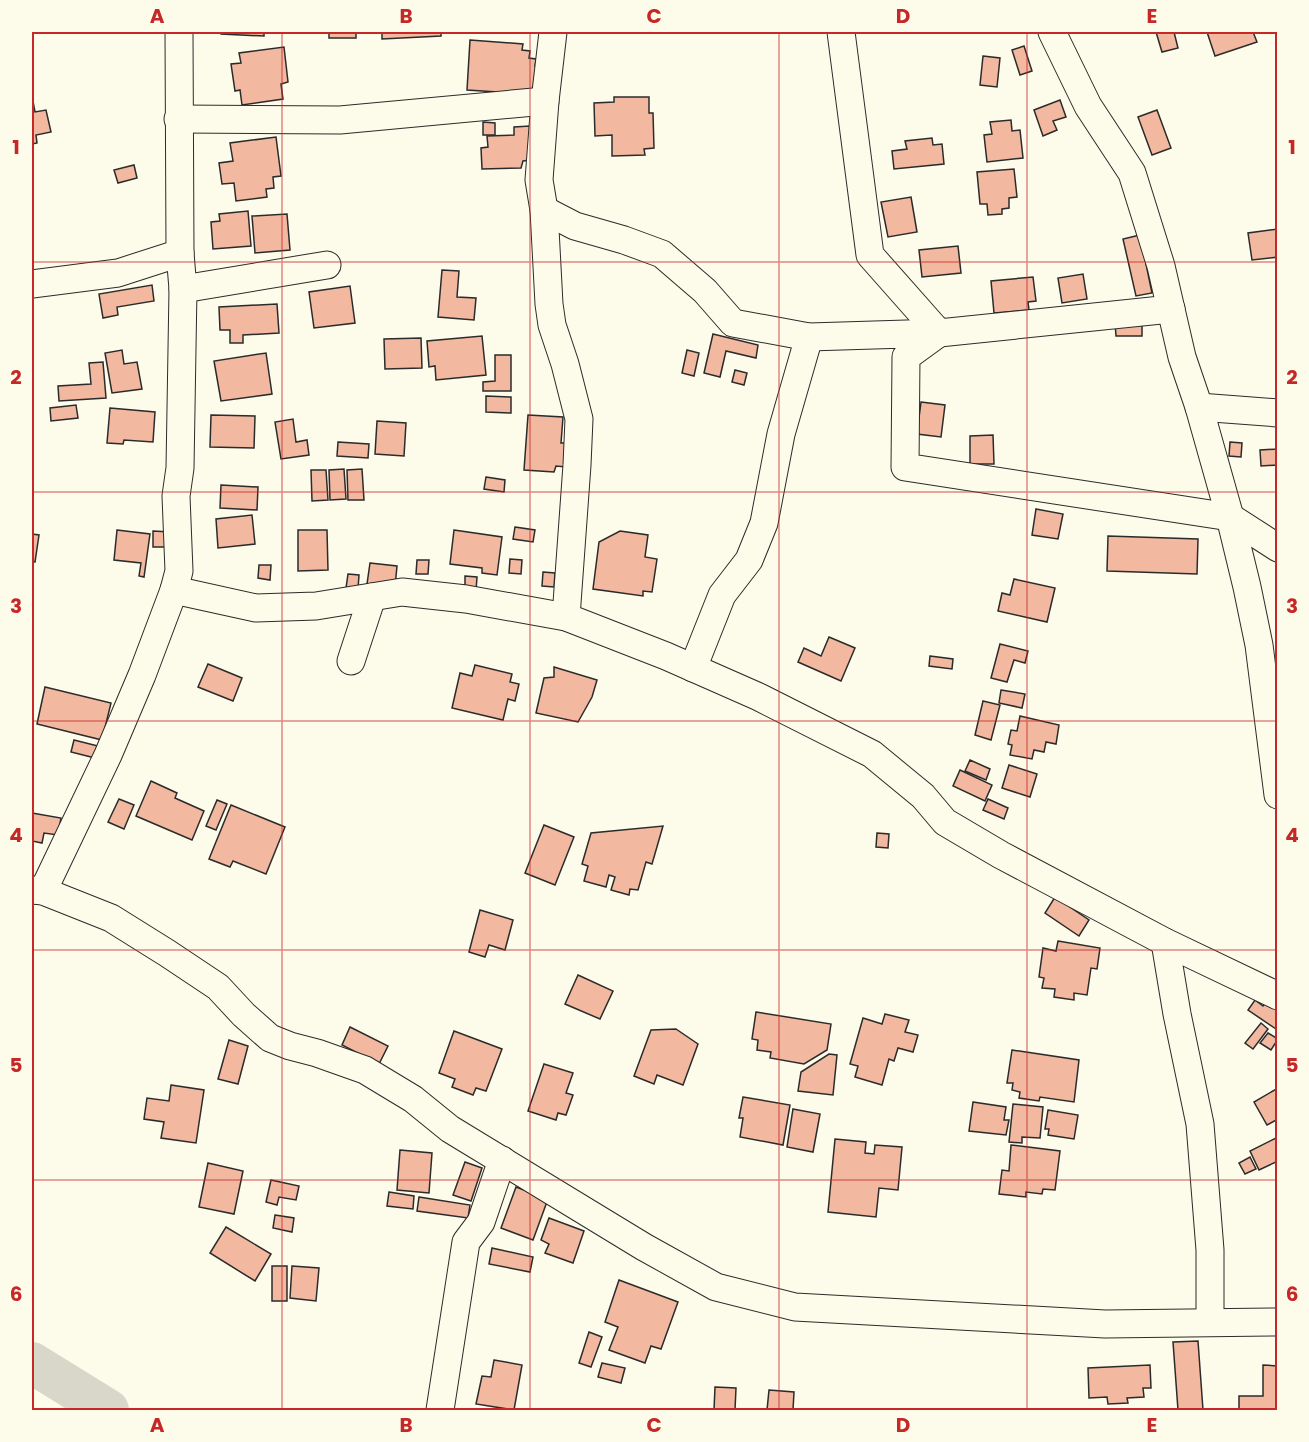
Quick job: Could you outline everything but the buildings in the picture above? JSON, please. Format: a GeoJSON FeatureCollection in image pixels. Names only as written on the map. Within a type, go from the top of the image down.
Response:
{"type":"FeatureCollection","features":[{"type":"Feature","properties":{"kind":"street"},"geometry":{"type":"LineString","coordinates":[[179,32],[180,253],[183,289],[180,468],[176,496],[179,571],[142,675],[108,755],[37,890],[111,918],[218,987],[270,1038],[365,1070],[412,1099],[450,1130],[644,1247],[716,1287],[795,1306],[1105,1324],[1278,1322]]}},
{"type":"Feature","properties":{"kind":"street"},"geometry":{"type":"LineString","coordinates":[[553,32],[539,180],[544,210],[552,325],[579,419],[566,617]]}},
{"type":"Feature","properties":{"kind":"street"},"geometry":{"type":"LineString","coordinates":[[841,32],[870,255],[939,333]]}},
{"type":"Feature","properties":{"kind":"street"},"geometry":{"type":"LineString","coordinates":[[1052,32],[1088,106],[1132,173],[1161,266],[1182,357],[1199,406],[1230,517],[1259,645],[1275,750],[1278,795]]}},
{"type":"Feature","properties":{"kind":"street"},"geometry":{"type":"LineString","coordinates":[[178,119],[340,120],[545,101]]}},
{"type":"Feature","properties":{"kind":"street"},"geometry":{"type":"LineString","coordinates":[[544,210],[575,226],[662,254],[705,291],[733,323],[810,337],[939,333],[1171,309]]}},
{"type":"Feature","properties":{"kind":"street"},"geometry":{"type":"LineString","coordinates":[[32,284],[118,273],[180,253]]}},
{"type":"Feature","properties":{"kind":"street"},"geometry":{"type":"LineString","coordinates":[[183,289],[327,265]]}},
{"type":"Feature","properties":{"kind":"street"},"geometry":{"type":"LineString","coordinates":[[939,333],[906,357],[904,467],[1230,517],[1278,548]]}},
{"type":"Feature","properties":{"kind":"street"},"geometry":{"type":"LineString","coordinates":[[693,669],[722,594],[748,560],[764,524],[781,434],[810,337]]}},
{"type":"Feature","properties":{"kind":"street"},"geometry":{"type":"LineString","coordinates":[[1199,406],[1278,413]]}},
{"type":"Feature","properties":{"kind":"street"},"geometry":{"type":"LineString","coordinates":[[174,590],[256,608],[316,606],[402,592],[428,594],[566,617],[759,697],[872,754],[923,796],[945,822],[1027,870],[1165,942],[1278,996]]}},
{"type":"Feature","properties":{"kind":"street"},"geometry":{"type":"LineString","coordinates":[[351,661],[372,597]]}},
{"type":"Feature","properties":{"kind":"street"},"geometry":{"type":"LineString","coordinates":[[1165,942],[1177,1014],[1200,1124],[1210,1250],[1210,1322]]}},
{"type":"Feature","properties":{"kind":"street"},"geometry":{"type":"LineString","coordinates":[[440,1410],[466,1242],[481,1222],[502,1160]]}},
{"type":"Feature","properties":{"kind":"waterway"},"geometry":{"type":"LineString","coordinates":[[32,1363],[108,1410]]}}]}
